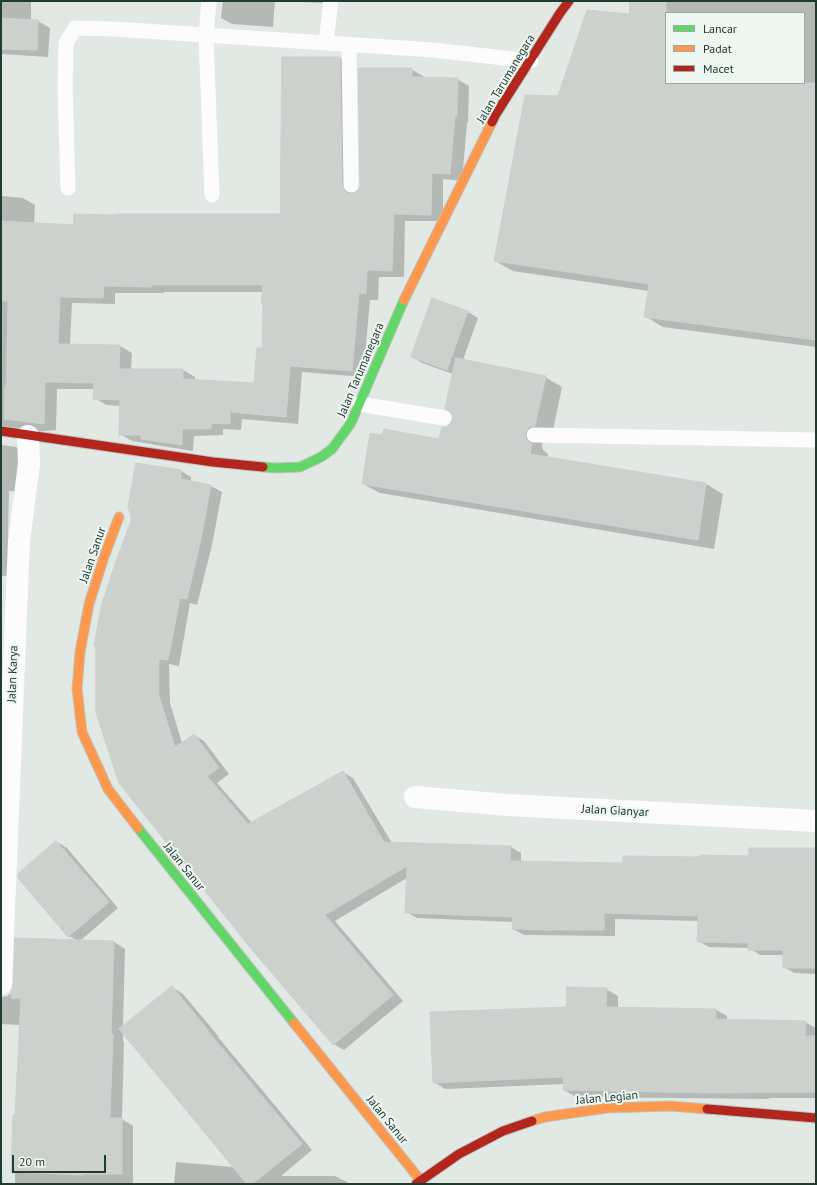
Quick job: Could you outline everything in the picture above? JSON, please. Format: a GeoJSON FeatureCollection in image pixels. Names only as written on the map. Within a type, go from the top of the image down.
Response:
{"type":"FeatureCollection","features":[{"type":"Feature","properties":{"kind":"street","name":"Jalan Tarumanegara"},"geometry":{"type":"LineString","coordinates":[[1,431],[213,462],[262,467],[300,467],[321,457],[332,449],[351,423],[408,291],[496,114],[569,1]]}},
{"type":"Feature","properties":{"kind":"street","name":"Jalan Karya"},"geometry":{"type":"LineString","coordinates":[[1,984],[18,549],[29,464],[28,436]]}},
{"type":"Feature","properties":{"kind":"street","name":"Jalan Sanur"},"geometry":{"type":"LineString","coordinates":[[119,517],[104,556],[89,604],[77,690],[82,732],[108,788],[418,1182]]}},
{"type":"Feature","properties":{"kind":"street","name":"Jalan Gianyar"},"geometry":{"type":"LineString","coordinates":[[415,797],[508,805],[816,821]]}},
{"type":"Feature","properties":{"kind":"street","name":"Jalan Legian"},"geometry":{"type":"LineString","coordinates":[[418,1182],[459,1154],[503,1131],[545,1117],[607,1108],[670,1106],[816,1118]]}},
{"type":"Feature","properties":{"kind":"lane"},"geometry":{"type":"LineString","coordinates":[[209,1],[206,35],[212,195]]}},
{"type":"Feature","properties":{"kind":"lane"},"geometry":{"type":"LineString","coordinates":[[326,42],[331,1]]}},
{"type":"Feature","properties":{"kind":"lane"},"geometry":{"type":"LineString","coordinates":[[68,188],[65,86],[66,43],[75,28],[326,42],[433,50],[531,61]]}},
{"type":"Feature","properties":{"kind":"lane"},"geometry":{"type":"LineString","coordinates":[[349,44],[351,185]]}},
{"type":"Feature","properties":{"kind":"lane"},"geometry":{"type":"LineString","coordinates":[[360,404],[444,418]]}},
{"type":"Feature","properties":{"kind":"lane"},"geometry":{"type":"LineString","coordinates":[[534,434],[816,440]]}},
{"type":"Feature","properties":{"kind":"building"},"geometry":{"type":"Polygon","coordinates":[[[630,1],[666,1],[665,84],[816,83],[816,340],[644,317],[649,284],[494,261],[525,95],[558,96],[587,10],[629,14],[630,1]]]}},
{"type":"Feature","properties":{"kind":"building"},"geometry":{"type":"Polygon","coordinates":[[[1,18],[38,20],[37,50],[1,49],[1,18]]]}},
{"type":"Feature","properties":{"kind":"building"},"geometry":{"type":"Polygon","coordinates":[[[282,57],[340,57],[342,185],[347,193],[351,194],[359,189],[360,185],[358,68],[412,68],[412,77],[458,78],[457,116],[455,116],[450,174],[432,173],[431,215],[394,214],[392,271],[367,270],[366,294],[359,293],[352,371],[290,366],[286,417],[230,412],[230,424],[211,423],[211,429],[182,429],[182,445],[141,439],[141,435],[119,435],[120,400],[93,399],[94,383],[45,382],[44,424],[4,419],[8,301],[1,301],[1,221],[73,225],[74,214],[280,214],[282,57]],[[152,285],[152,287],[104,286],[103,298],[60,297],[58,344],[120,345],[119,369],[183,369],[183,379],[254,383],[257,348],[262,348],[263,303],[261,303],[263,285],[152,285]]]}},
{"type":"Feature","properties":{"kind":"building"},"geometry":{"type":"Polygon","coordinates":[[[432,298],[468,311],[447,370],[411,357],[432,298]]]}},
{"type":"Feature","properties":{"kind":"building"},"geometry":{"type":"Polygon","coordinates":[[[456,358],[546,376],[535,426],[529,427],[525,434],[526,440],[532,444],[530,454],[706,483],[698,540],[362,484],[370,433],[382,435],[384,429],[439,439],[442,427],[447,427],[451,423],[453,419],[452,414],[445,409],[456,358]]]}},
{"type":"Feature","properties":{"kind":"building"},"geometry":{"type":"Polygon","coordinates":[[[136,463],[181,470],[181,479],[211,485],[201,539],[187,599],[180,598],[168,660],[159,659],[159,696],[175,747],[194,734],[219,768],[207,776],[248,824],[343,771],[384,842],[511,846],[510,861],[623,863],[623,856],[749,856],[749,848],[815,848],[816,968],[783,968],[783,950],[748,950],[748,943],[697,942],[698,916],[604,913],[604,930],[543,930],[512,929],[513,917],[405,913],[407,866],[325,915],[393,995],[333,1045],[248,945],[119,783],[96,713],[96,647],[94,646],[101,607],[131,521],[131,515],[128,508],[136,463]]]}},
{"type":"Feature","properties":{"kind":"building"},"geometry":{"type":"Polygon","coordinates":[[[56,841],[109,902],[68,937],[18,878],[18,874],[56,841]]]}},
{"type":"Feature","properties":{"kind":"building"},"geometry":{"type":"Polygon","coordinates":[[[15,938],[114,941],[110,1118],[122,1118],[122,1174],[84,1175],[11,1172],[13,1115],[15,1115],[21,998],[11,998],[15,938]]]}},
{"type":"Feature","properties":{"kind":"building"},"geometry":{"type":"Polygon","coordinates":[[[172,986],[302,1144],[252,1184],[247,1184],[119,1029],[172,986]]]}},
{"type":"Feature","properties":{"kind":"building"},"geometry":{"type":"Polygon","coordinates":[[[567,987],[607,988],[606,1007],[716,1009],[716,1019],[806,1021],[805,1036],[816,1036],[816,1092],[714,1093],[563,1090],[564,1077],[433,1083],[430,1012],[566,1007],[567,987]]]}},
{"type":"Feature","properties":{"kind":"traffic: fast"},"geometry":{"type":"LineString","coordinates":[[263,467],[300,467],[321,457],[332,449],[351,423],[404,300]]}},
{"type":"Feature","properties":{"kind":"traffic: fast"},"geometry":{"type":"LineString","coordinates":[[138,828],[294,1023]]}},
{"type":"Feature","properties":{"kind":"traffic: slow"},"geometry":{"type":"LineString","coordinates":[[404,300],[492,122]]}},
{"type":"Feature","properties":{"kind":"traffic: slow"},"geometry":{"type":"LineString","coordinates":[[119,517],[89,604],[80,652],[77,689],[82,732],[108,789],[138,828]]}},
{"type":"Feature","properties":{"kind":"traffic: slow"},"geometry":{"type":"LineString","coordinates":[[294,1023],[421,1181]]}},
{"type":"Feature","properties":{"kind":"traffic: slow"},"geometry":{"type":"LineString","coordinates":[[532,1121],[545,1117],[607,1108],[670,1106],[707,1109]]}},
{"type":"Feature","properties":{"kind":"traffic: jam"},"geometry":{"type":"LineString","coordinates":[[492,122],[569,1]]}},
{"type":"Feature","properties":{"kind":"traffic: jam"},"geometry":{"type":"LineString","coordinates":[[1,431],[213,462],[263,467]]}},
{"type":"Feature","properties":{"kind":"traffic: jam"},"geometry":{"type":"LineString","coordinates":[[707,1109],[816,1118]]}},
{"type":"Feature","properties":{"kind":"traffic: jam"},"geometry":{"type":"LineString","coordinates":[[416,1184],[459,1154],[503,1131],[532,1121]]}}]}
